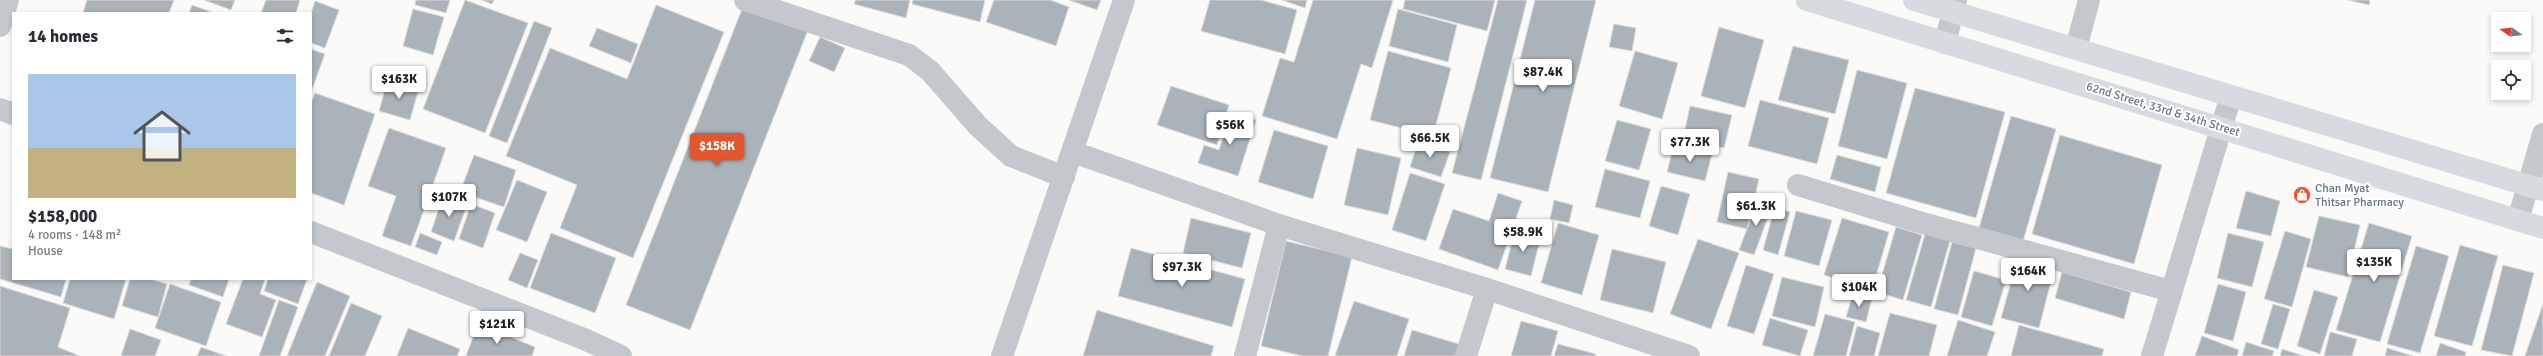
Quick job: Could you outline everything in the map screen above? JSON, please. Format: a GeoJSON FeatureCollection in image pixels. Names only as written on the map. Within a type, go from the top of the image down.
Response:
{"type":"FeatureCollection","features":[{"type":"Feature","properties":{"kind":"main road","name":"62nd Street, 33rd & 34th Street"},"geometry":{"type":"LineString","coordinates":[[1807,0],[2543,228]]}},
{"type":"Feature","properties":{"kind":"main road"},"geometry":{"type":"LineString","coordinates":[[1914,0],[1955,6],[2076,48],[2536,187]]}},
{"type":"Feature","properties":{"kind":"street"},"geometry":{"type":"LineString","coordinates":[[0,26],[8,0]]}},
{"type":"Feature","properties":{"kind":"street"},"geometry":{"type":"LineString","coordinates":[[745,0],[909,55],[930,71],[978,126],[1011,156],[1064,177]]}},
{"type":"Feature","properties":{"kind":"street"},"geometry":{"type":"LineString","coordinates":[[1002,356],[1124,0]]}},
{"type":"Feature","properties":{"kind":"street"},"geometry":{"type":"LineString","coordinates":[[2076,48],[2089,0]]}},
{"type":"Feature","properties":{"kind":"street"},"geometry":{"type":"LineString","coordinates":[[1945,43],[1955,6]]}},
{"type":"Feature","properties":{"kind":"street"},"geometry":{"type":"LineString","coordinates":[[2152,356],[2231,96]]}},
{"type":"Feature","properties":{"kind":"street"},"geometry":{"type":"LineString","coordinates":[[0,109],[12,114]]}},
{"type":"Feature","properties":{"kind":"street"},"geometry":{"type":"LineString","coordinates":[[2518,220],[2536,187],[2543,134]]}},
{"type":"Feature","properties":{"kind":"street"},"geometry":{"type":"LineString","coordinates":[[1073,152],[1279,225],[1486,289],[1689,356]]}},
{"type":"Feature","properties":{"kind":"street"},"geometry":{"type":"LineString","coordinates":[[1798,185],[1919,222],[2172,291]]}},
{"type":"Feature","properties":{"kind":"street"},"geometry":{"type":"LineString","coordinates":[[1245,356],[1279,225]]}},
{"type":"Feature","properties":{"kind":"street"},"geometry":{"type":"LineString","coordinates":[[312,232],[584,339],[621,356]]}},
{"type":"Feature","properties":{"kind":"street"},"geometry":{"type":"LineString","coordinates":[[1466,356],[1486,289]]}},
{"type":"Feature","properties":{"kind":"building"},"geometry":{"type":"Polygon","coordinates":[[[87,0],[174,0],[169,12],[83,12],[87,0]]]}},
{"type":"Feature","properties":{"kind":"building"},"geometry":{"type":"Polygon","coordinates":[[[204,0],[235,0],[231,10],[204,0]]]}},
{"type":"Feature","properties":{"kind":"building"},"geometry":{"type":"Polygon","coordinates":[[[266,0],[300,0],[296,12],[261,12],[266,0]]]}},
{"type":"Feature","properties":{"kind":"building"},"geometry":{"type":"Polygon","coordinates":[[[416,0],[450,0],[446,13],[415,5],[416,0]]]}},
{"type":"Feature","properties":{"kind":"building"},"geometry":{"type":"Polygon","coordinates":[[[465,0],[528,23],[485,133],[423,109],[465,0]]]}},
{"type":"Feature","properties":{"kind":"building"},"geometry":{"type":"Polygon","coordinates":[[[481,0],[494,0],[492,4],[481,0]]]}},
{"type":"Feature","properties":{"kind":"building"},"geometry":{"type":"Polygon","coordinates":[[[856,0],[910,0],[906,18],[854,4],[856,0]]]}},
{"type":"Feature","properties":{"kind":"building"},"geometry":{"type":"Polygon","coordinates":[[[913,0],[985,0],[980,22],[912,4],[913,0]]]}},
{"type":"Feature","properties":{"kind":"building"},"geometry":{"type":"Polygon","coordinates":[[[994,0],[1050,0],[1069,7],[1056,46],[986,22],[994,0]]]}},
{"type":"Feature","properties":{"kind":"building"},"geometry":{"type":"Polygon","coordinates":[[[1069,0],[1101,0],[1097,10],[1069,0]]]}},
{"type":"Feature","properties":{"kind":"building"},"geometry":{"type":"Polygon","coordinates":[[[1210,0],[1261,0],[1297,10],[1285,54],[1201,31],[1210,0]]]}},
{"type":"Feature","properties":{"kind":"building"},"geometry":{"type":"Polygon","coordinates":[[[1282,0],[1307,0],[1305,8],[1282,0]]]}},
{"type":"Feature","properties":{"kind":"building"},"geometry":{"type":"Polygon","coordinates":[[[1313,0],[1393,0],[1372,68],[1361,64],[1337,139],[1262,116],[1280,58],[1294,62],[1313,0]]]}},
{"type":"Feature","properties":{"kind":"building"},"geometry":{"type":"Polygon","coordinates":[[[1405,0],[1495,0],[1487,31],[1403,9],[1405,0]]]}},
{"type":"Feature","properties":{"kind":"building"},"geometry":{"type":"Polygon","coordinates":[[[1498,0],[1527,0],[1481,180],[1452,173],[1498,0]]]}},
{"type":"Feature","properties":{"kind":"building"},"geometry":{"type":"Polygon","coordinates":[[[1535,0],[1596,0],[1548,192],[1490,178],[1535,0]]]}},
{"type":"Feature","properties":{"kind":"building"},"geometry":{"type":"Polygon","coordinates":[[[2348,0],[2370,0],[2369,5],[2348,0]]]}},
{"type":"Feature","properties":{"kind":"building"},"geometry":{"type":"Polygon","coordinates":[[[315,1],[339,10],[325,48],[312,43],[311,12],[315,1]]]}},
{"type":"Feature","properties":{"kind":"building"},"geometry":{"type":"Polygon","coordinates":[[[744,4],[808,30],[690,330],[626,305],[744,4]]]}},
{"type":"Feature","properties":{"kind":"building"},"geometry":{"type":"Polygon","coordinates":[[[192,5],[211,12],[189,12],[192,5]]]}},
{"type":"Feature","properties":{"kind":"building"},"geometry":{"type":"Polygon","coordinates":[[[656,5],[724,32],[633,258],[560,228],[577,185],[506,156],[550,48],[627,79],[656,5]]]}},
{"type":"Feature","properties":{"kind":"building"},"geometry":{"type":"Polygon","coordinates":[[[413,9],[444,17],[433,55],[403,46],[413,9]]]}},
{"type":"Feature","properties":{"kind":"building"},"geometry":{"type":"Polygon","coordinates":[[[1398,9],[1457,25],[1448,62],[1389,46],[1398,9]]]}},
{"type":"Feature","properties":{"kind":"building"},"geometry":{"type":"Polygon","coordinates":[[[534,21],[552,28],[507,143],[489,136],[534,21]]]}},
{"type":"Feature","properties":{"kind":"building"},"geometry":{"type":"Polygon","coordinates":[[[1614,24],[1636,28],[1632,51],[1609,47],[1614,24]]]}},
{"type":"Feature","properties":{"kind":"building"},"geometry":{"type":"Polygon","coordinates":[[[1719,27],[1764,40],[1745,108],[1701,96],[1719,27]]]}},
{"type":"Feature","properties":{"kind":"building"},"geometry":{"type":"Polygon","coordinates":[[[597,28],[638,44],[631,63],[589,46],[597,28]]]}},
{"type":"Feature","properties":{"kind":"building"},"geometry":{"type":"Polygon","coordinates":[[[820,37],[845,48],[834,72],[809,61],[820,37]]]}},
{"type":"Feature","properties":{"kind":"building"},"geometry":{"type":"Polygon","coordinates":[[[1793,46],[1849,60],[1835,114],[1778,100],[1793,46]]]}},
{"type":"Feature","properties":{"kind":"building"},"geometry":{"type":"Polygon","coordinates":[[[312,49],[325,54],[312,89],[312,49]]]}},
{"type":"Feature","properties":{"kind":"building"},"geometry":{"type":"Polygon","coordinates":[[[1388,51],[1451,68],[1433,136],[1370,120],[1388,51]]]}},
{"type":"Feature","properties":{"kind":"building"},"geometry":{"type":"Polygon","coordinates":[[[1635,51],[1678,63],[1662,119],[1619,106],[1635,51]]]}},
{"type":"Feature","properties":{"kind":"building"},"geometry":{"type":"Polygon","coordinates":[[[1857,70],[1907,83],[1887,159],[1838,146],[1857,70]]]}},
{"type":"Feature","properties":{"kind":"building"},"geometry":{"type":"Polygon","coordinates":[[[388,79],[419,88],[410,120],[379,111],[388,79]]]}},
{"type":"Feature","properties":{"kind":"building"},"geometry":{"type":"Polygon","coordinates":[[[1171,86],[1229,105],[1217,145],[1157,125],[1171,86]]]}},
{"type":"Feature","properties":{"kind":"building"},"geometry":{"type":"Polygon","coordinates":[[[1915,88],[2005,112],[1976,218],[1886,193],[1915,88]]]}},
{"type":"Feature","properties":{"kind":"building"},"geometry":{"type":"Polygon","coordinates":[[[315,93],[375,114],[344,205],[312,193],[312,100],[315,93]]]}},
{"type":"Feature","properties":{"kind":"building"},"geometry":{"type":"Polygon","coordinates":[[[1760,100],[1829,118],[1817,164],[1748,146],[1760,100]]]}},
{"type":"Feature","properties":{"kind":"building"},"geometry":{"type":"Polygon","coordinates":[[[1690,106],[1732,115],[1724,148],[1683,139],[1690,106]]]}},
{"type":"Feature","properties":{"kind":"building"},"geometry":{"type":"Polygon","coordinates":[[[1231,112],[1256,120],[1238,176],[1198,163],[1204,145],[1219,150],[1231,112]]]}},
{"type":"Feature","properties":{"kind":"building"},"geometry":{"type":"Polygon","coordinates":[[[2011,116],[2056,129],[2023,241],[1979,228],[2011,116]]]}},
{"type":"Feature","properties":{"kind":"building"},"geometry":{"type":"Polygon","coordinates":[[[1617,120],[1651,129],[1639,170],[1605,161],[1617,120]]]}},
{"type":"Feature","properties":{"kind":"building"},"geometry":{"type":"Polygon","coordinates":[[[389,128],[446,148],[411,246],[382,236],[396,196],[368,186],[389,128]]]}},
{"type":"Feature","properties":{"kind":"building"},"geometry":{"type":"Polygon","coordinates":[[[1274,130],[1328,146],[1313,199],[1258,182],[1274,130]]]}},
{"type":"Feature","properties":{"kind":"building"},"geometry":{"type":"Polygon","coordinates":[[[2060,135],[2162,165],[2134,264],[2032,234],[2060,135]]]}},
{"type":"Feature","properties":{"kind":"building"},"geometry":{"type":"Polygon","coordinates":[[[1418,142],[1450,152],[1441,177],[1410,167],[1418,142]]]}},
{"type":"Feature","properties":{"kind":"building"},"geometry":{"type":"Polygon","coordinates":[[[1674,145],[1712,154],[1705,181],[1667,172],[1674,145]]]}},
{"type":"Feature","properties":{"kind":"building"},"geometry":{"type":"Polygon","coordinates":[[[1357,148],[1401,158],[1388,215],[1344,205],[1357,148]]]}},
{"type":"Feature","properties":{"kind":"building"},"geometry":{"type":"Polygon","coordinates":[[[474,155],[516,170],[504,207],[460,192],[474,155]]]}},
{"type":"Feature","properties":{"kind":"building"},"geometry":{"type":"Polygon","coordinates":[[[1837,155],[1881,167],[1875,192],[1830,179],[1837,155]]]}},
{"type":"Feature","properties":{"kind":"building"},"geometry":{"type":"Polygon","coordinates":[[[1605,169],[1650,181],[1640,218],[1595,207],[1605,169]]]}},
{"type":"Feature","properties":{"kind":"building"},"geometry":{"type":"Polygon","coordinates":[[[1728,172],[1759,179],[1747,229],[1717,222],[1728,172]]]}},
{"type":"Feature","properties":{"kind":"building"},"geometry":{"type":"Polygon","coordinates":[[[1410,173],[1445,184],[1426,241],[1392,230],[1410,173]]]}},
{"type":"Feature","properties":{"kind":"building"},"geometry":{"type":"Polygon","coordinates":[[[517,180],[547,192],[527,242],[496,230],[517,180]]]}},
{"type":"Feature","properties":{"kind":"building"},"geometry":{"type":"Polygon","coordinates":[[[1661,186],[1690,194],[1678,235],[1649,226],[1661,186]]]}},
{"type":"Feature","properties":{"kind":"building"},"geometry":{"type":"Polygon","coordinates":[[[2246,191],[2280,201],[2271,236],[2236,228],[2246,191]]]}},
{"type":"Feature","properties":{"kind":"building"},"geometry":{"type":"Polygon","coordinates":[[[1498,193],[1522,201],[1498,270],[1439,249],[1453,209],[1489,221],[1498,193]]]}},
{"type":"Feature","properties":{"kind":"building"},"geometry":{"type":"Polygon","coordinates":[[[443,196],[467,205],[454,241],[431,232],[443,196]]]}},
{"type":"Feature","properties":{"kind":"building"},"geometry":{"type":"Polygon","coordinates":[[[1758,199],[1773,204],[1754,255],[1739,250],[1758,199]]]}},
{"type":"Feature","properties":{"kind":"building"},"geometry":{"type":"Polygon","coordinates":[[[1554,200],[1573,205],[1569,223],[1550,219],[1554,200]]]}},
{"type":"Feature","properties":{"kind":"building"},"geometry":{"type":"Polygon","coordinates":[[[471,204],[495,213],[483,248],[459,239],[471,204]]]}},
{"type":"Feature","properties":{"kind":"building"},"geometry":{"type":"Polygon","coordinates":[[[1775,207],[1790,212],[1778,255],[1763,250],[1775,207]]]}},
{"type":"Feature","properties":{"kind":"building"},"geometry":{"type":"Polygon","coordinates":[[[1796,211],[1832,220],[1819,266],[1784,256],[1796,211]]]}},
{"type":"Feature","properties":{"kind":"building"},"geometry":{"type":"Polygon","coordinates":[[[2319,216],[2360,225],[2348,277],[2306,267],[2319,216]]]}},
{"type":"Feature","properties":{"kind":"building"},"geometry":{"type":"Polygon","coordinates":[[[1191,218],[1251,233],[1242,268],[1183,253],[1191,218]]]}},
{"type":"Feature","properties":{"kind":"building"},"geometry":{"type":"Polygon","coordinates":[[[1842,218],[1889,232],[1872,290],[1824,275],[1842,218]]]}},
{"type":"Feature","properties":{"kind":"building"},"geometry":{"type":"Polygon","coordinates":[[[1558,223],[1599,235],[1582,295],[1541,283],[1558,223]]]}},
{"type":"Feature","properties":{"kind":"building"},"geometry":{"type":"Polygon","coordinates":[[[2369,223],[2412,236],[2380,342],[2336,330],[2369,223]]]}},
{"type":"Feature","properties":{"kind":"building"},"geometry":{"type":"Polygon","coordinates":[[[1896,227],[1922,235],[1903,300],[1877,292],[1896,227]]]}},
{"type":"Feature","properties":{"kind":"building"},"geometry":{"type":"Polygon","coordinates":[[[1515,230],[1541,236],[1531,276],[1505,269],[1515,230]]]}},
{"type":"Feature","properties":{"kind":"building"},"geometry":{"type":"Polygon","coordinates":[[[2285,231],[2311,239],[2292,307],[2264,299],[2285,231]]]}},
{"type":"Feature","properties":{"kind":"building"},"geometry":{"type":"Polygon","coordinates":[[[420,233],[442,242],[437,255],[415,247],[420,233]]]}},
{"type":"Feature","properties":{"kind":"building"},"geometry":{"type":"Polygon","coordinates":[[[551,233],[616,258],[595,313],[530,288],[551,233]]]}},
{"type":"Feature","properties":{"kind":"building"},"geometry":{"type":"Polygon","coordinates":[[[2228,233],[2264,242],[2252,287],[2217,278],[2228,233]]]}},
{"type":"Feature","properties":{"kind":"building"},"geometry":{"type":"Polygon","coordinates":[[[1925,234],[1950,241],[1931,307],[1906,300],[1925,234]]]}},
{"type":"Feature","properties":{"kind":"building"},"geometry":{"type":"Polygon","coordinates":[[[1698,239],[1739,253],[1711,329],[1670,314],[1698,239]]]}},
{"type":"Feature","properties":{"kind":"building"},"geometry":{"type":"Polygon","coordinates":[[[1286,241],[1352,257],[1328,356],[1302,356],[1261,346],[1286,241]]]}},
{"type":"Feature","properties":{"kind":"building"},"geometry":{"type":"Polygon","coordinates":[[[1952,242],[1976,248],[1958,315],[1934,309],[1952,242]]]}},
{"type":"Feature","properties":{"kind":"building"},"geometry":{"type":"Polygon","coordinates":[[[2460,245],[2498,256],[2472,346],[2434,336],[2460,245]]]}},
{"type":"Feature","properties":{"kind":"building"},"geometry":{"type":"Polygon","coordinates":[[[0,246],[12,249],[12,280],[66,280],[61,297],[0,279],[0,246]]]}},
{"type":"Feature","properties":{"kind":"building"},"geometry":{"type":"Polygon","coordinates":[[[2416,246],[2449,256],[2420,353],[2387,344],[2416,246]]]}},
{"type":"Feature","properties":{"kind":"building"},"geometry":{"type":"Polygon","coordinates":[[[1131,248],[1245,279],[1232,327],[1118,296],[1131,248]]]}},
{"type":"Feature","properties":{"kind":"building"},"geometry":{"type":"Polygon","coordinates":[[[1612,249],[1666,262],[1653,313],[1600,300],[1612,249]]]}},
{"type":"Feature","properties":{"kind":"building"},"geometry":{"type":"Polygon","coordinates":[[[520,253],[538,260],[527,288],[508,280],[520,253]]]}},
{"type":"Feature","properties":{"kind":"building"},"geometry":{"type":"Polygon","coordinates":[[[2018,257],[2055,266],[2039,328],[2001,318],[2018,257]]]}},
{"type":"Feature","properties":{"kind":"building"},"geometry":{"type":"Polygon","coordinates":[[[1746,265],[1774,274],[1754,334],[1727,326],[1746,265]]]}},
{"type":"Feature","properties":{"kind":"building"},"geometry":{"type":"Polygon","coordinates":[[[2503,265],[2534,273],[2512,356],[2481,350],[2503,265]]]}},
{"type":"Feature","properties":{"kind":"building"},"geometry":{"type":"Polygon","coordinates":[[[1974,271],[2006,280],[1992,326],[1961,317],[1974,271]]]}},
{"type":"Feature","properties":{"kind":"building"},"geometry":{"type":"Polygon","coordinates":[[[2062,272],[2131,292],[2124,319],[2055,298],[2062,272]]]}},
{"type":"Feature","properties":{"kind":"building"},"geometry":{"type":"Polygon","coordinates":[[[1782,277],[1824,287],[1815,327],[1772,316],[1782,277]]]}},
{"type":"Feature","properties":{"kind":"building"},"geometry":{"type":"Polygon","coordinates":[[[70,280],[126,280],[114,319],[63,303],[70,280]]]}},
{"type":"Feature","properties":{"kind":"building"},"geometry":{"type":"Polygon","coordinates":[[[130,280],[153,280],[167,284],[158,317],[122,306],[130,280]]]}},
{"type":"Feature","properties":{"kind":"building"},"geometry":{"type":"Polygon","coordinates":[[[191,280],[229,280],[223,297],[189,285],[191,280]]]}},
{"type":"Feature","properties":{"kind":"building"},"geometry":{"type":"Polygon","coordinates":[[[243,280],[265,280],[260,294],[276,300],[262,337],[226,324],[243,280]]]}},
{"type":"Feature","properties":{"kind":"building"},"geometry":{"type":"Polygon","coordinates":[[[268,280],[307,280],[298,304],[264,291],[268,280]]]}},
{"type":"Feature","properties":{"kind":"building"},"geometry":{"type":"Polygon","coordinates":[[[317,282],[350,296],[325,356],[287,356],[317,282]]]}},
{"type":"Feature","properties":{"kind":"building"},"geometry":{"type":"Polygon","coordinates":[[[170,284],[221,302],[206,346],[155,328],[170,284]]]}},
{"type":"Feature","properties":{"kind":"building"},"geometry":{"type":"Polygon","coordinates":[[[2218,284],[2246,292],[2233,341],[2204,333],[2218,284]]]}},
{"type":"Feature","properties":{"kind":"building"},"geometry":{"type":"Polygon","coordinates":[[[0,286],[70,308],[58,347],[80,356],[0,356],[0,286]]]}},
{"type":"Feature","properties":{"kind":"building"},"geometry":{"type":"Polygon","coordinates":[[[2314,290],[2338,297],[2320,354],[2297,346],[2314,290]]]}},
{"type":"Feature","properties":{"kind":"building"},"geometry":{"type":"Polygon","coordinates":[[[1853,294],[1872,298],[1866,322],[1846,317],[1853,294]]]}},
{"type":"Feature","properties":{"kind":"building"},"geometry":{"type":"Polygon","coordinates":[[[279,300],[298,307],[280,356],[259,356],[279,300]]]}},
{"type":"Feature","properties":{"kind":"building"},"geometry":{"type":"Polygon","coordinates":[[[1354,301],[1409,319],[1397,356],[1335,356],[1354,301]]]}},
{"type":"Feature","properties":{"kind":"building"},"geometry":{"type":"Polygon","coordinates":[[[351,303],[382,316],[365,356],[329,356],[351,303]]]}},
{"type":"Feature","properties":{"kind":"building"},"geometry":{"type":"Polygon","coordinates":[[[2273,304],[2290,309],[2278,349],[2261,344],[2273,304]]]}},
{"type":"Feature","properties":{"kind":"building"},"geometry":{"type":"Polygon","coordinates":[[[2543,304],[2543,356],[2525,356],[2543,304]]]}},
{"type":"Feature","properties":{"kind":"building"},"geometry":{"type":"Polygon","coordinates":[[[1097,310],[1214,346],[1211,356],[1083,356],[1097,310]]]}},
{"type":"Feature","properties":{"kind":"building"},"geometry":{"type":"Polygon","coordinates":[[[1890,313],[1937,325],[1929,356],[1878,356],[1890,313]]]}},
{"type":"Feature","properties":{"kind":"building"},"geometry":{"type":"Polygon","coordinates":[[[1825,314],[1855,322],[1846,356],[1813,356],[1825,314]]]}},
{"type":"Feature","properties":{"kind":"building"},"geometry":{"type":"Polygon","coordinates":[[[1770,318],[1808,330],[1800,356],[1762,345],[1770,318]]]}},
{"type":"Feature","properties":{"kind":"building"},"geometry":{"type":"Polygon","coordinates":[[[1958,320],[1995,332],[1987,356],[1947,356],[1958,320]]]}},
{"type":"Feature","properties":{"kind":"building"},"geometry":{"type":"Polygon","coordinates":[[[1521,321],[1558,331],[1551,356],[1511,356],[1521,321]]]}},
{"type":"Feature","properties":{"kind":"building"},"geometry":{"type":"Polygon","coordinates":[[[478,324],[535,347],[532,356],[466,356],[478,324]]]}},
{"type":"Feature","properties":{"kind":"building"},"geometry":{"type":"Polygon","coordinates":[[[2019,325],[2104,349],[2102,356],[2011,356],[2019,325]]]}},
{"type":"Feature","properties":{"kind":"building"},"geometry":{"type":"Polygon","coordinates":[[[1857,326],[1880,333],[1874,356],[1849,356],[1857,326]]]}},
{"type":"Feature","properties":{"kind":"building"},"geometry":{"type":"Polygon","coordinates":[[[408,328],[460,349],[457,356],[397,356],[408,328]]]}},
{"type":"Feature","properties":{"kind":"building"},"geometry":{"type":"Polygon","coordinates":[[[130,329],[161,340],[155,356],[121,356],[130,329]]]}},
{"type":"Feature","properties":{"kind":"building"},"geometry":{"type":"Polygon","coordinates":[[[1412,330],[1462,345],[1459,356],[1404,356],[1412,330]]]}},
{"type":"Feature","properties":{"kind":"building"},"geometry":{"type":"Polygon","coordinates":[[[2330,332],[2357,339],[2352,356],[2324,356],[2330,332]]]}},
{"type":"Feature","properties":{"kind":"building"},"geometry":{"type":"Polygon","coordinates":[[[2202,336],[2239,350],[2237,356],[2195,356],[2202,336]]]}},
{"type":"Feature","properties":{"kind":"building"},"geometry":{"type":"Polygon","coordinates":[[[2246,342],[2274,351],[2272,356],[2242,356],[2246,342]]]}},
{"type":"Feature","properties":{"kind":"building"},"geometry":{"type":"Polygon","coordinates":[[[2440,343],[2466,352],[2465,356],[2436,356],[2440,343]]]}},
{"type":"Feature","properties":{"kind":"building"},"geometry":{"type":"Polygon","coordinates":[[[1558,344],[1596,354],[1595,356],[1554,356],[1558,344]]]}},
{"type":"Feature","properties":{"kind":"building"},"geometry":{"type":"Polygon","coordinates":[[[201,347],[226,356],[197,356],[201,347]]]}},
{"type":"Feature","properties":{"kind":"building"},"geometry":{"type":"Polygon","coordinates":[[[2387,348],[2413,356],[2385,356],[2387,348]]]}},
{"type":"Feature","properties":{"kind":"building"},"geometry":{"type":"Polygon","coordinates":[[[2282,349],[2304,356],[2280,356],[2282,349]]]}},
{"type":"Feature","properties":{"kind":"place","name":"Chan Myat Thitsar Pharmacy"},"geometry":{"type":"Point","coordinates":[2302,195]}}]}
